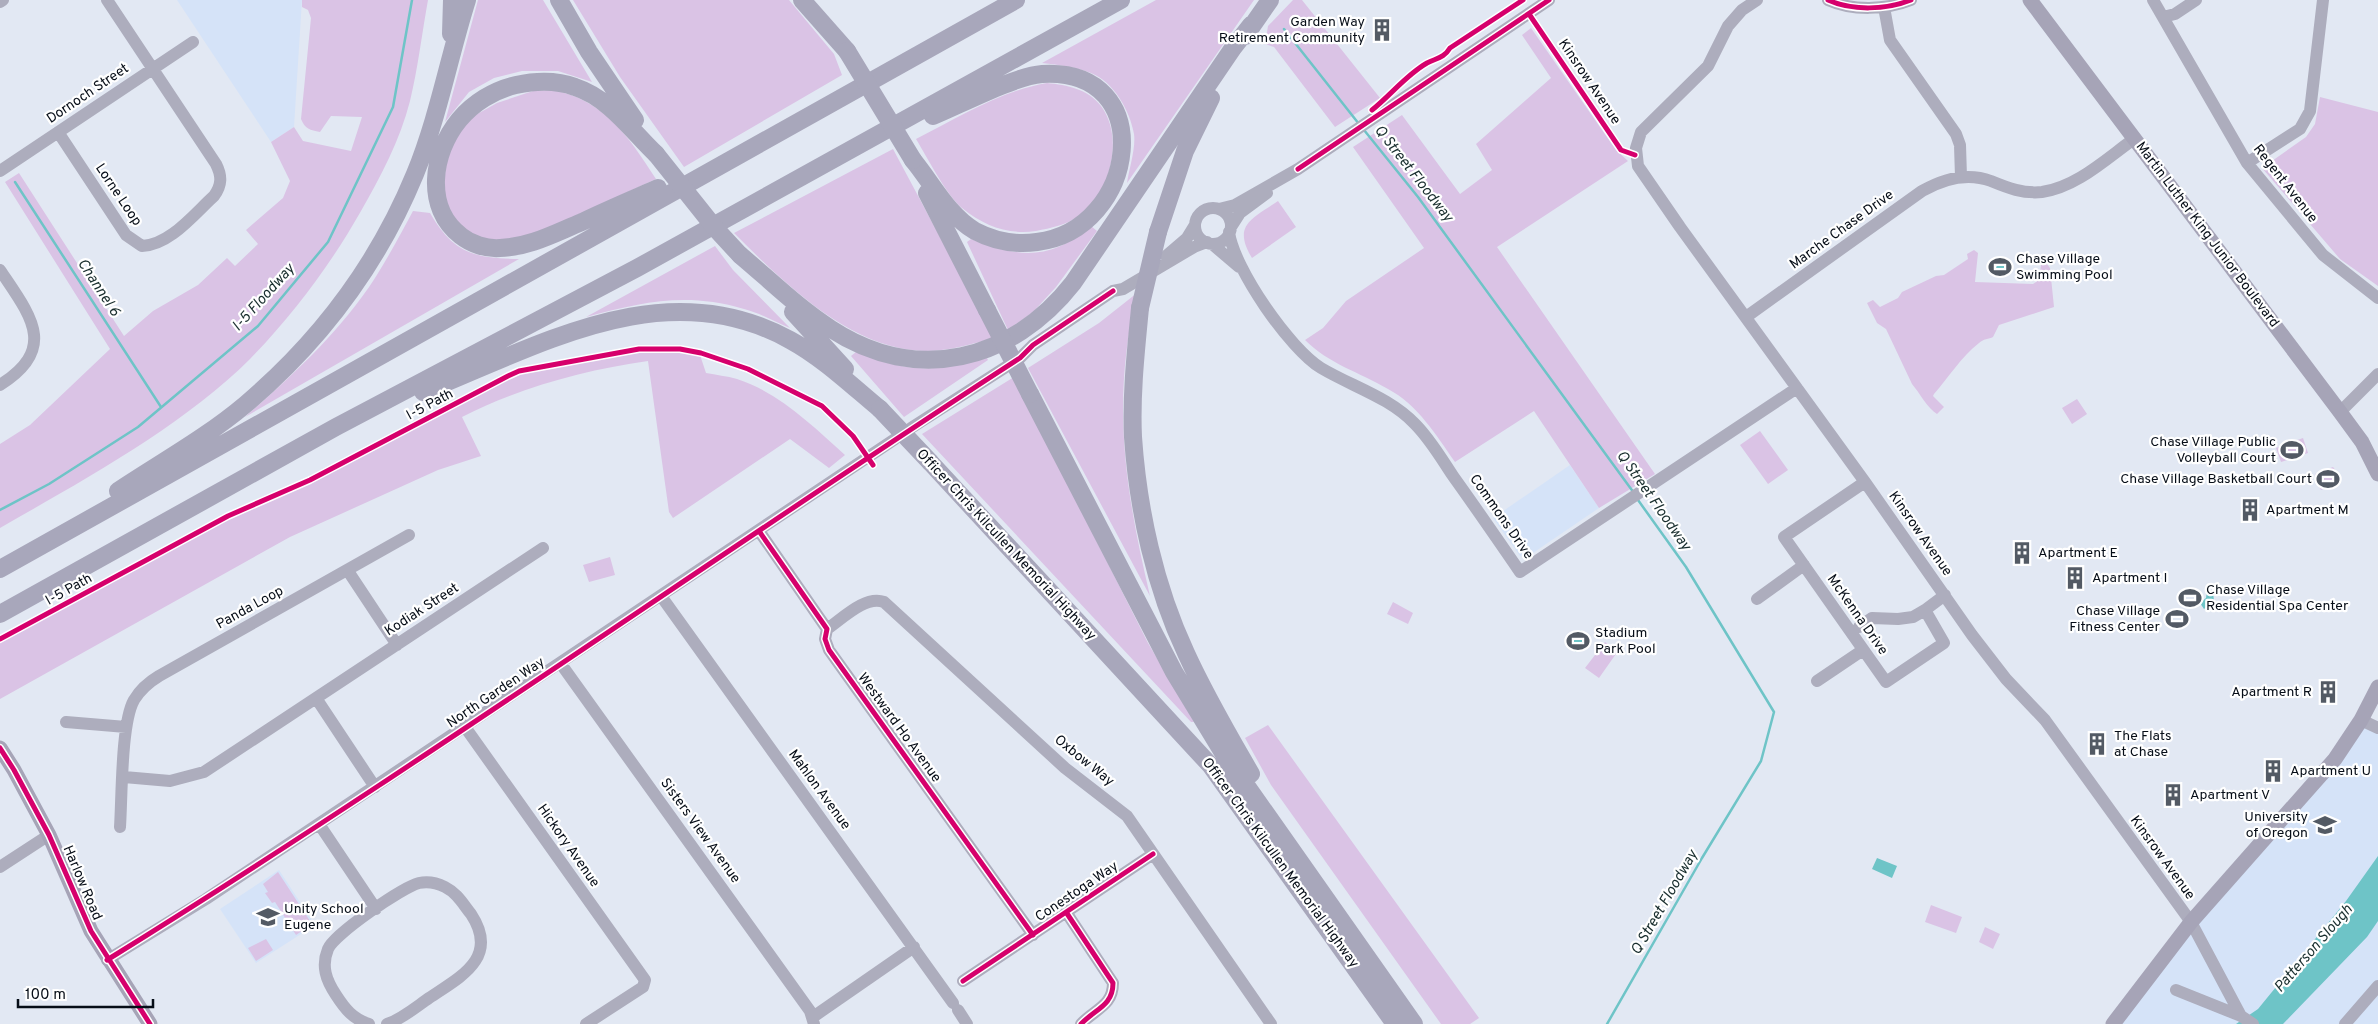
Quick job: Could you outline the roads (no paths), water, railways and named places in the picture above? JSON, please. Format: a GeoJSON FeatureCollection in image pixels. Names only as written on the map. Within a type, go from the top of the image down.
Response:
{"type":"FeatureCollection","features":[{"type":"Feature","properties":{"kind":"highway"},"geometry":{"type":"LineString","coordinates":[[450,59],[452,0]]}},
{"type":"Feature","properties":{"kind":"highway"},"geometry":{"type":"LineString","coordinates":[[0,569],[212,429],[246,404],[316,335],[355,285],[402,204],[426,144],[467,0]]}},
{"type":"Feature","properties":{"kind":"highway","name":"Officer Chris Kilcullen Memorial Highway"},"geometry":{"type":"LineString","coordinates":[[559,0],[589,52],[656,154],[710,222],[1211,766],[1395,1024]]}},
{"type":"Feature","properties":{"kind":"highway"},"geometry":{"type":"LineString","coordinates":[[802,0],[847,51]]}},
{"type":"Feature","properties":{"kind":"highway","name":"Officer Chris Kilcullen Memorial Highway"},"geometry":{"type":"LineString","coordinates":[[810,0],[847,51],[913,160],[987,310],[1174,672],[1222,751],[1414,1024]]}},
{"type":"Feature","properties":{"kind":"highway"},"geometry":{"type":"LineString","coordinates":[[0,569],[1016,0]]}},
{"type":"Feature","properties":{"kind":"highway"},"geometry":{"type":"LineString","coordinates":[[0,614],[336,427],[637,268],[1121,0]]}},
{"type":"Feature","properties":{"kind":"highway"},"geometry":{"type":"LineString","coordinates":[[740,255],[798,305],[832,330],[882,353],[908,358],[935,360],[981,351],[1003,343],[1023,332],[1043,316],[1073,283],[1233,48],[1270,0]]}},
{"type":"Feature","properties":{"kind":"highway"},"geometry":{"type":"LineString","coordinates":[[1251,25],[1217,85],[1185,152],[1158,232],[1140,308],[1135,368],[1133,436],[1148,539],[1161,588],[1185,652],[1214,709],[1298,858]]}},
{"type":"Feature","properties":{"kind":"highway"},"geometry":{"type":"LineString","coordinates":[[847,153],[1021,79],[1040,74],[1062,75],[1085,80],[1096,85],[1108,98],[1122,130],[1121,166],[1106,198],[1086,222],[1074,231],[1050,241],[1017,243],[1000,241],[974,230],[945,203],[913,160]]}},
{"type":"Feature","properties":{"kind":"highway"},"geometry":{"type":"LineString","coordinates":[[656,154],[615,111],[596,97],[576,87],[563,84],[546,81],[528,82],[498,90],[471,108],[458,121],[447,138],[437,166],[436,186],[438,202],[449,226],[467,241],[498,249],[518,246],[536,242],[757,144]]}},
{"type":"Feature","properties":{"kind":"highway"},"geometry":{"type":"LineString","coordinates":[[336,427],[570,333],[603,322],[660,311],[711,313],[764,328],[790,340],[826,364],[880,408]]}},
{"type":"Feature","properties":{"kind":"main road","name":"Martin Luther King Junior Boulevard"},"geometry":{"type":"LineString","coordinates":[[2030,0],[2340,412],[2362,442],[2378,474]]}},
{"type":"Feature","properties":{"kind":"main road"},"geometry":{"type":"LineString","coordinates":[[2113,1024],[2191,922],[2335,759],[2361,720],[2378,687]]}},
{"type":"Feature","properties":{"kind":"main road","name":"Harlow Road"},"geometry":{"type":"LineString","coordinates":[[0,748],[49,835],[91,931],[107,960],[150,1024]]}},
{"type":"Feature","properties":{"kind":"street","name":"Lorne Loop"},"geometry":{"type":"LineString","coordinates":[[58,132],[126,235],[142,246],[160,243],[214,196],[221,182],[221,173],[216,164],[107,0]]}},
{"type":"Feature","properties":{"kind":"street"},"geometry":{"type":"LineString","coordinates":[[1141,276],[1194,247],[1223,241],[1240,213],[1290,174],[1549,0]]}},
{"type":"Feature","properties":{"kind":"street","name":"Kinsrow Avenue"},"geometry":{"type":"LineString","coordinates":[[1757,0],[1742,10],[1728,26],[1708,66],[1650,120],[1641,132],[1637,140],[1635,156],[1638,166],[1945,596],[2006,679],[2045,720],[2191,922],[2241,1016]]}},
{"type":"Feature","properties":{"kind":"street"},"geometry":{"type":"LineString","coordinates":[[1828,0],[1859,7],[1884,7],[1911,0]]}},
{"type":"Feature","properties":{"kind":"street","name":"Regent Avenue"},"geometry":{"type":"LineString","coordinates":[[2153,0],[2247,163],[2322,255],[2378,298]]}},
{"type":"Feature","properties":{"kind":"street"},"geometry":{"type":"LineString","coordinates":[[2163,17],[2175,14],[2196,0]]}},
{"type":"Feature","properties":{"kind":"street"},"geometry":{"type":"LineString","coordinates":[[2247,163],[2300,130],[2310,111],[2323,0]]}},
{"type":"Feature","properties":{"kind":"street"},"geometry":{"type":"LineString","coordinates":[[1884,7],[1890,40],[1956,134],[1960,145],[1961,177]]}},
{"type":"Feature","properties":{"kind":"street","name":"Dornoch Street"},"geometry":{"type":"LineString","coordinates":[[0,171],[193,42]]}},
{"type":"Feature","properties":{"kind":"street","name":"Marche Chase Drive"},"geometry":{"type":"LineString","coordinates":[[1746,317],[1935,183],[1961,177],[1989,181],[2017,191],[2044,192],[2077,178],[2134,138]]}},
{"type":"Feature","properties":{"kind":"street"},"geometry":{"type":"LineString","coordinates":[[1123,289],[1113,291],[1032,345],[1020,358],[1036,352],[1118,297],[1123,289],[1187,238],[1203,211],[1235,205],[1266,185],[1290,174]]}},
{"type":"Feature","properties":{"kind":"street"},"geometry":{"type":"LineString","coordinates":[[1219,209],[1228,216],[1230,229]]}},
{"type":"Feature","properties":{"kind":"street"},"geometry":{"type":"LineString","coordinates":[[1195,225],[1198,236],[1209,243]]}},
{"type":"Feature","properties":{"kind":"street","name":"Commons Drive"},"geometry":{"type":"LineString","coordinates":[[1230,229],[1234,249],[1246,274],[1292,343],[1308,359],[1338,378],[1388,402],[1417,426],[1520,572],[1797,388]]}},
{"type":"Feature","properties":{"kind":"street","name":"Commons Drive"},"geometry":{"type":"LineString","coordinates":[[1209,243],[1246,274]]}},
{"type":"Feature","properties":{"kind":"street"},"geometry":{"type":"LineString","coordinates":[[0,270],[33,323],[34,334],[32,351],[26,364],[15,376],[0,386]]}},
{"type":"Feature","properties":{"kind":"street"},"geometry":{"type":"LineString","coordinates":[[911,428],[1009,365]]}},
{"type":"Feature","properties":{"kind":"street"},"geometry":{"type":"LineString","coordinates":[[2340,412],[2378,374]]}},
{"type":"Feature","properties":{"kind":"street","name":"North Garden Way"},"geometry":{"type":"LineString","coordinates":[[107,960],[206,899],[561,664],[895,439]]}},
{"type":"Feature","properties":{"kind":"street","name":"McKenna Drive"},"geometry":{"type":"LineString","coordinates":[[1865,482],[1784,537],[1886,682],[1944,644],[1925,610]]}},
{"type":"Feature","properties":{"kind":"street","name":"Westward Ho Avenue"},"geometry":{"type":"LineString","coordinates":[[759,531],[827,629],[825,639],[829,650],[1033,935]]}},
{"type":"Feature","properties":{"kind":"street","name":"Panda Loop"},"geometry":{"type":"LineString","coordinates":[[120,827],[126,727],[134,701],[152,681],[409,535]]}},
{"type":"Feature","properties":{"kind":"street","name":"Kodiak Street"},"geometry":{"type":"LineString","coordinates":[[124,776],[170,781],[204,772],[544,548]]}},
{"type":"Feature","properties":{"kind":"street"},"geometry":{"type":"LineString","coordinates":[[1757,600],[1804,565]]}},
{"type":"Feature","properties":{"kind":"street"},"geometry":{"type":"LineString","coordinates":[[348,570],[397,644]]}},
{"type":"Feature","properties":{"kind":"street","name":"Mahlon Avenue"},"geometry":{"type":"LineString","coordinates":[[661,596],[914,947],[967,1024]]}},
{"type":"Feature","properties":{"kind":"street"},"geometry":{"type":"LineString","coordinates":[[1859,627],[1872,618],[1898,619],[1913,616],[1945,596]]}},
{"type":"Feature","properties":{"kind":"street","name":"Oxbow Way"},"geometry":{"type":"LineString","coordinates":[[827,629],[870,601],[879,600],[888,605],[1065,768],[1123,811],[1271,1024]]}},
{"type":"Feature","properties":{"kind":"street"},"geometry":{"type":"LineString","coordinates":[[1817,681],[1863,650]]}},
{"type":"Feature","properties":{"kind":"street","name":"Sisters View Avenue"},"geometry":{"type":"LineString","coordinates":[[561,664],[814,1020]]}},
{"type":"Feature","properties":{"kind":"street"},"geometry":{"type":"LineString","coordinates":[[316,698],[375,787]]}},
{"type":"Feature","properties":{"kind":"street"},"geometry":{"type":"LineString","coordinates":[[2361,720],[2378,728]]}},
{"type":"Feature","properties":{"kind":"street"},"geometry":{"type":"LineString","coordinates":[[66,722],[126,727]]}},
{"type":"Feature","properties":{"kind":"street","name":"Hickory Avenue"},"geometry":{"type":"LineString","coordinates":[[465,727],[646,983],[586,1024]]}},
{"type":"Feature","properties":{"kind":"street"},"geometry":{"type":"LineString","coordinates":[[319,824],[376,909]]}},
{"type":"Feature","properties":{"kind":"street"},"geometry":{"type":"LineString","coordinates":[[0,867],[49,835]]}},
{"type":"Feature","properties":{"kind":"street","name":"Conestoga Way"},"geometry":{"type":"LineString","coordinates":[[962,981],[1153,854]]}},
{"type":"Feature","properties":{"kind":"street"},"geometry":{"type":"LineString","coordinates":[[369,1024],[358,1020],[345,1009],[327,982],[324,962],[328,948],[335,938],[412,885],[424,882],[435,883],[458,896],[474,919],[481,936],[478,954],[470,969],[387,1024]]}},
{"type":"Feature","properties":{"kind":"street"},"geometry":{"type":"LineString","coordinates":[[1066,912],[1112,983],[1112,994],[1108,1003],[1081,1024]]}},
{"type":"Feature","properties":{"kind":"street"},"geometry":{"type":"LineString","coordinates":[[814,1020],[914,947]]}},
{"type":"Feature","properties":{"kind":"street"},"geometry":{"type":"LineString","coordinates":[[2345,1024],[2378,986]]}},
{"type":"Feature","properties":{"kind":"street"},"geometry":{"type":"LineString","coordinates":[[2176,990],[2241,1016],[2253,1024]]}},
{"type":"Feature","properties":{"kind":"water","name":"Chase Village Swimming Pool"},"geometry":{"type":"Polygon","coordinates":[[[1999,260],[2006,261],[2005,275],[1994,274],[1999,260]]]}},
{"type":"Feature","properties":{"kind":"water"},"geometry":{"type":"Polygon","coordinates":[[[2207,591],[2213,592],[2214,601],[2204,609],[2200,603],[2206,598],[2207,591]]]}},
{"type":"Feature","properties":{"kind":"water","name":"Stadium Park Pool"},"geometry":{"type":"Polygon","coordinates":[[[1580,630],[1588,635],[1576,652],[1569,647],[1580,630]]]}},
{"type":"Feature","properties":{"kind":"water","name":"Patterson Slough"},"geometry":{"type":"Polygon","coordinates":[[[2378,856],[2378,921],[2367,937],[2283,1024],[2236,1024],[2258,1009],[2346,901],[2378,856]]]}},
{"type":"Feature","properties":{"kind":"water"},"geometry":{"type":"Polygon","coordinates":[[[1877,858],[1897,866],[1892,878],[1872,869],[1877,858]]]}},
{"type":"Feature","properties":{"kind":"waterway","name":"I-5 Floodway"},"geometry":{"type":"LineString","coordinates":[[0,510],[49,484],[138,427],[258,326],[328,242],[393,107],[412,0]]}},
{"type":"Feature","properties":{"kind":"waterway","name":"Q Street Floodway"},"geometry":{"type":"LineString","coordinates":[[1284,29],[1359,124]]}},
{"type":"Feature","properties":{"kind":"waterway","name":"Q Street Floodway"},"geometry":{"type":"LineString","coordinates":[[1364,130],[1418,197],[1634,493]]}},
{"type":"Feature","properties":{"kind":"waterway","name":"Channel 6"},"geometry":{"type":"LineString","coordinates":[[15,182],[161,407]]}},
{"type":"Feature","properties":{"kind":"waterway","name":"Q Street Floodway"},"geometry":{"type":"LineString","coordinates":[[1607,1024],[1702,858],[1761,761],[1774,712],[1686,567],[1638,500]]}},
{"type":"Feature","properties":{"kind":"place","name":"Garden Way Retirement Community"},"geometry":{"type":"Point","coordinates":[1382,30]}},
{"type":"Feature","properties":{"kind":"place","name":"Chase Village Swimming Pool"},"geometry":{"type":"Point","coordinates":[2000,267]}},
{"type":"Feature","properties":{"kind":"place","name":"Chase Village Public Volleyball Court"},"geometry":{"type":"Point","coordinates":[2292,450]}},
{"type":"Feature","properties":{"kind":"place","name":"Chase Village Basketball Court"},"geometry":{"type":"Point","coordinates":[2328,479]}},
{"type":"Feature","properties":{"kind":"place","name":"Apartment M"},"geometry":{"type":"Point","coordinates":[2250,510]}},
{"type":"Feature","properties":{"kind":"place","name":"Apartment E"},"geometry":{"type":"Point","coordinates":[2022,553]}},
{"type":"Feature","properties":{"kind":"place","name":"Apartment I"},"geometry":{"type":"Point","coordinates":[2075,578]}},
{"type":"Feature","properties":{"kind":"place","name":"Chase Village Residential Spa Center"},"geometry":{"type":"Point","coordinates":[2190,598]}},
{"type":"Feature","properties":{"kind":"place","name":"Chase Village Fitness Center"},"geometry":{"type":"Point","coordinates":[2177,619]}},
{"type":"Feature","properties":{"kind":"place","name":"Stadium Park Pool"},"geometry":{"type":"Point","coordinates":[1578,641]}},
{"type":"Feature","properties":{"kind":"place","name":"Apartment R"},"geometry":{"type":"Point","coordinates":[2328,692]}},
{"type":"Feature","properties":{"kind":"place","name":"The Flats at Chase"},"geometry":{"type":"Point","coordinates":[2097,744]}},
{"type":"Feature","properties":{"kind":"place","name":"Apartment U"},"geometry":{"type":"Point","coordinates":[2273,771]}},
{"type":"Feature","properties":{"kind":"place","name":"Apartment V"},"geometry":{"type":"Point","coordinates":[2173,795]}},
{"type":"Feature","properties":{"kind":"place","name":"University of Oregon"},"geometry":{"type":"Point","coordinates":[2325,825]}},
{"type":"Feature","properties":{"kind":"place","name":"Unity School Eugene"},"geometry":{"type":"Point","coordinates":[268,917]}}]}
